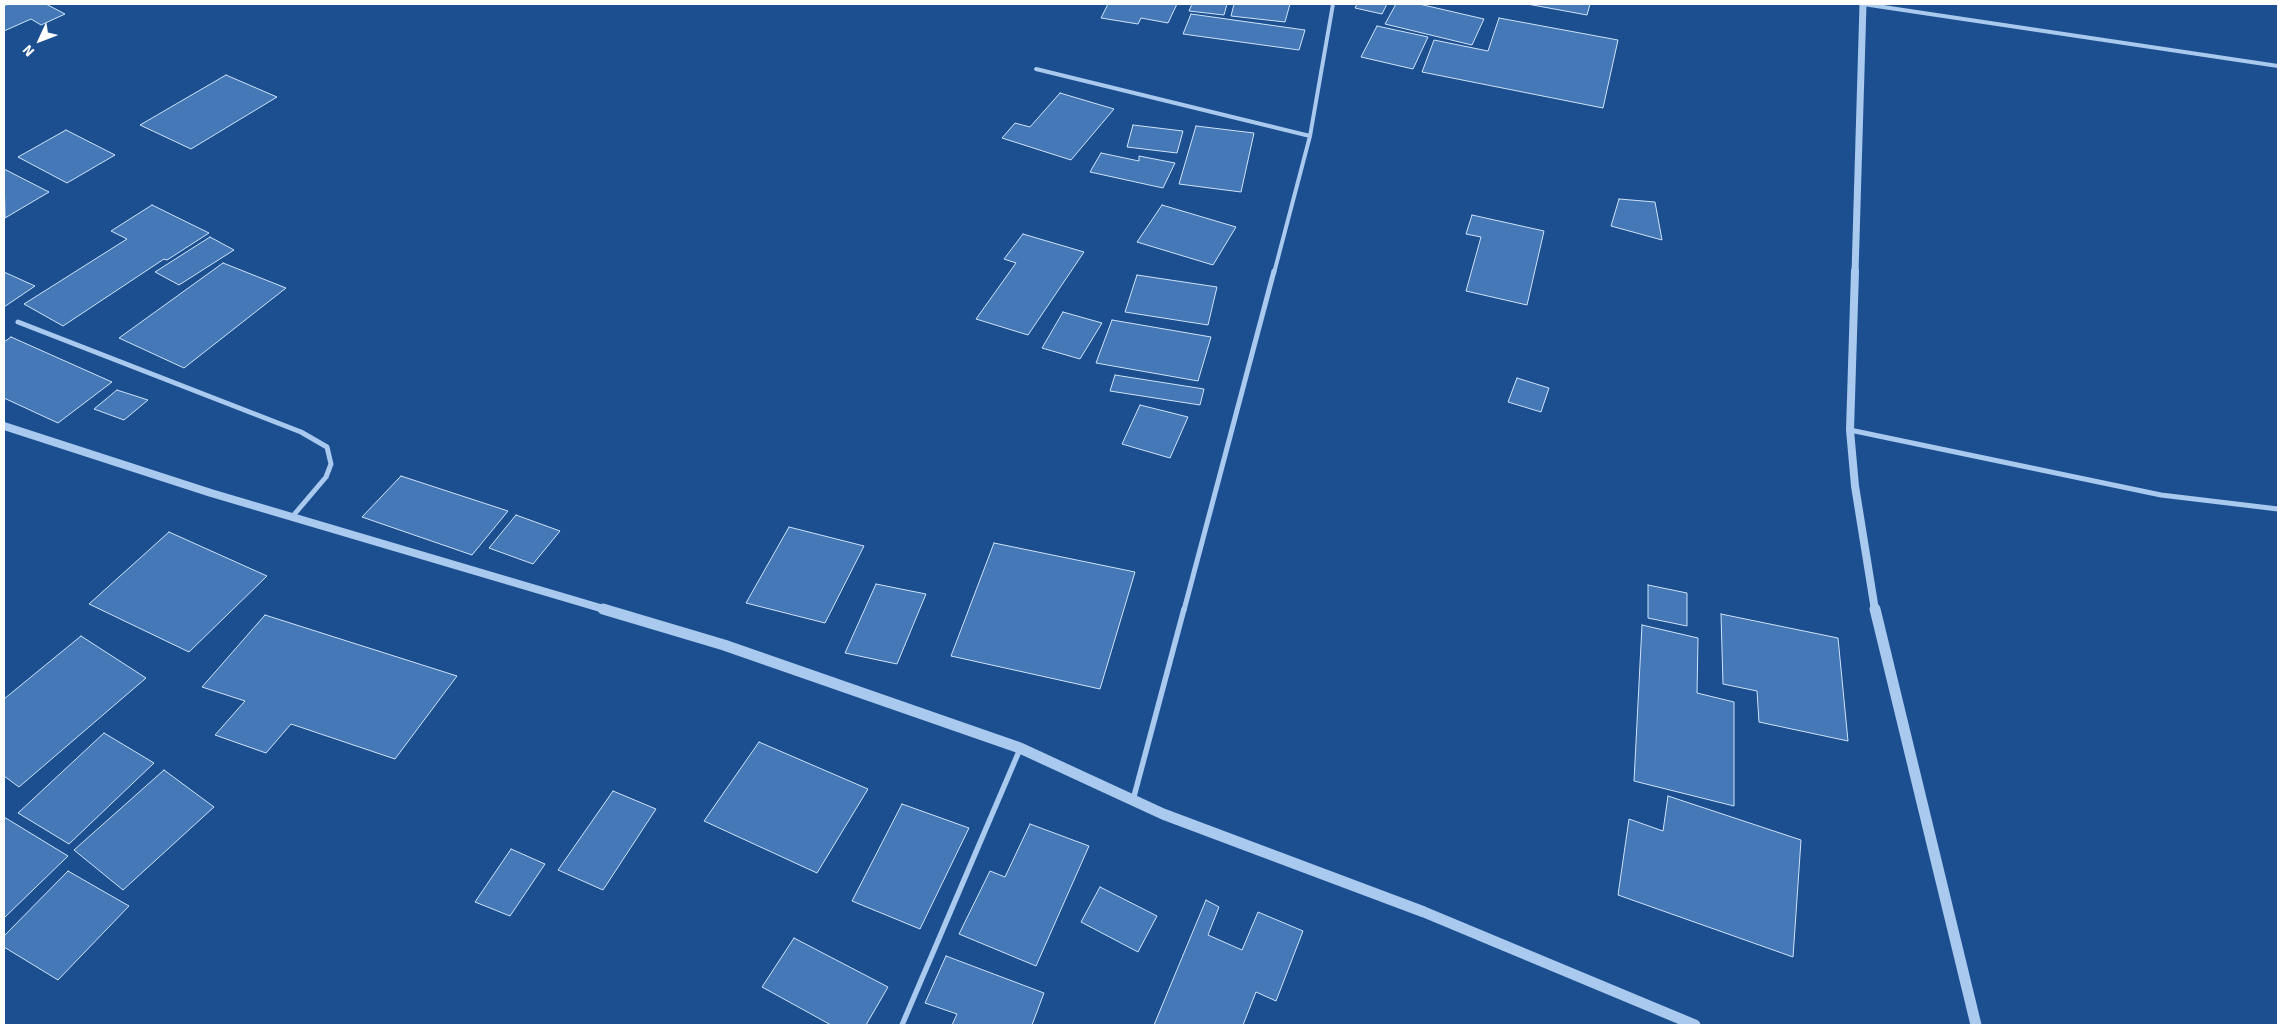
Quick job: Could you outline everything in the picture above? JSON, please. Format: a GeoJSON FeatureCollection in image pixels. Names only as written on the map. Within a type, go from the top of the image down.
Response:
{"type":"FeatureCollection","features":[{"type":"Feature","properties":{"kind":"street"},"geometry":{"type":"LineString","coordinates":[[1133,800],[1310,136],[1333,4]]}},
{"type":"Feature","properties":{"kind":"street"},"geometry":{"type":"LineString","coordinates":[[1976,1025],[1874,607],[1855,486],[1850,430],[1863,4],[2278,66]]}},
{"type":"Feature","properties":{"kind":"street"},"geometry":{"type":"LineString","coordinates":[[1036,69],[1310,136]]}},
{"type":"Feature","properties":{"kind":"street"},"geometry":{"type":"LineString","coordinates":[[18,322],[301,432],[327,447],[332,464],[326,477],[292,517]]}},
{"type":"Feature","properties":{"kind":"street"},"geometry":{"type":"LineString","coordinates":[[4,426],[292,517],[724,646],[1020,748],[1163,814],[1424,912],[1695,1025]]}},
{"type":"Feature","properties":{"kind":"street"},"geometry":{"type":"LineString","coordinates":[[1850,430],[2161,495],[2278,509]]}},
{"type":"Feature","properties":{"kind":"street"},"geometry":{"type":"LineString","coordinates":[[902,1025],[1020,748]]}},
{"type":"Feature","properties":{"kind":"building"},"geometry":{"type":"Polygon","coordinates":[[[8,4],[46,4],[65,14],[41,25],[31,19],[4,31],[4,6],[8,4]]]}},
{"type":"Feature","properties":{"kind":"building"},"geometry":{"type":"Polygon","coordinates":[[[1108,4],[1177,4],[1168,23],[1141,18],[1138,24],[1101,18],[1108,4]]]}},
{"type":"Feature","properties":{"kind":"building"},"geometry":{"type":"Polygon","coordinates":[[[1192,4],[1227,4],[1224,15],[1189,11],[1192,4]]]}},
{"type":"Feature","properties":{"kind":"building"},"geometry":{"type":"Polygon","coordinates":[[[1234,4],[1290,4],[1285,22],[1231,16],[1234,4]]]}},
{"type":"Feature","properties":{"kind":"building"},"geometry":{"type":"Polygon","coordinates":[[[1357,4],[1387,4],[1382,14],[1355,8],[1357,4]]]}},
{"type":"Feature","properties":{"kind":"building"},"geometry":{"type":"Polygon","coordinates":[[[1396,4],[1419,4],[1484,19],[1472,45],[1385,24],[1396,4]]]}},
{"type":"Feature","properties":{"kind":"building"},"geometry":{"type":"Polygon","coordinates":[[[1527,4],[1590,4],[1587,15],[1527,4]]]}},
{"type":"Feature","properties":{"kind":"building"},"geometry":{"type":"Polygon","coordinates":[[[1191,14],[1305,30],[1299,50],[1183,34],[1191,14]]]}},
{"type":"Feature","properties":{"kind":"building"},"geometry":{"type":"Polygon","coordinates":[[[1499,18],[1618,40],[1603,108],[1422,72],[1434,40],[1488,51],[1499,18]]]}},
{"type":"Feature","properties":{"kind":"building"},"geometry":{"type":"Polygon","coordinates":[[[1377,26],[1428,37],[1413,69],[1361,57],[1377,26]]]}},
{"type":"Feature","properties":{"kind":"building"},"geometry":{"type":"Polygon","coordinates":[[[226,75],[277,97],[191,149],[140,125],[226,75]]]}},
{"type":"Feature","properties":{"kind":"building"},"geometry":{"type":"Polygon","coordinates":[[[1060,93],[1114,109],[1071,160],[1002,138],[1015,123],[1030,127],[1060,93]]]}},
{"type":"Feature","properties":{"kind":"building"},"geometry":{"type":"Polygon","coordinates":[[[1133,125],[1183,131],[1177,153],[1127,147],[1133,125]]]}},
{"type":"Feature","properties":{"kind":"building"},"geometry":{"type":"Polygon","coordinates":[[[1196,126],[1254,133],[1241,192],[1179,184],[1196,126]]]}},
{"type":"Feature","properties":{"kind":"building"},"geometry":{"type":"Polygon","coordinates":[[[66,130],[115,155],[67,183],[18,157],[66,130]]]}},
{"type":"Feature","properties":{"kind":"building"},"geometry":{"type":"Polygon","coordinates":[[[1101,153],[1139,161],[1139,156],[1175,163],[1163,188],[1090,172],[1101,153]]]}},
{"type":"Feature","properties":{"kind":"building"},"geometry":{"type":"Polygon","coordinates":[[[4,169],[49,192],[5,218],[4,169]]]}},
{"type":"Feature","properties":{"kind":"building"},"geometry":{"type":"Polygon","coordinates":[[[1619,199],[1655,202],[1662,240],[1611,226],[1619,199]]]}},
{"type":"Feature","properties":{"kind":"building"},"geometry":{"type":"Polygon","coordinates":[[[152,205],[209,233],[167,260],[164,259],[63,326],[24,304],[127,239],[111,231],[152,205]]]}},
{"type":"Feature","properties":{"kind":"building"},"geometry":{"type":"Polygon","coordinates":[[[1162,205],[1236,227],[1213,265],[1137,242],[1162,205]]]}},
{"type":"Feature","properties":{"kind":"building"},"geometry":{"type":"Polygon","coordinates":[[[1472,215],[1544,231],[1527,305],[1466,291],[1481,237],[1466,234],[1472,215]]]}},
{"type":"Feature","properties":{"kind":"building"},"geometry":{"type":"Polygon","coordinates":[[[1023,234],[1084,252],[1028,335],[976,319],[1016,263],[1004,259],[1023,234]]]}},
{"type":"Feature","properties":{"kind":"building"},"geometry":{"type":"Polygon","coordinates":[[[210,237],[234,250],[179,285],[155,272],[210,237]]]}},
{"type":"Feature","properties":{"kind":"building"},"geometry":{"type":"Polygon","coordinates":[[[223,263],[286,288],[184,368],[119,338],[223,263]]]}},
{"type":"Feature","properties":{"kind":"building"},"geometry":{"type":"Polygon","coordinates":[[[4,272],[35,286],[4,307],[4,272]]]}},
{"type":"Feature","properties":{"kind":"building"},"geometry":{"type":"Polygon","coordinates":[[[1137,275],[1217,287],[1208,325],[1125,312],[1137,275]]]}},
{"type":"Feature","properties":{"kind":"building"},"geometry":{"type":"Polygon","coordinates":[[[1063,312],[1102,323],[1080,359],[1042,348],[1063,312]]]}},
{"type":"Feature","properties":{"kind":"building"},"geometry":{"type":"Polygon","coordinates":[[[1112,320],[1211,337],[1198,381],[1096,363],[1112,320]]]}},
{"type":"Feature","properties":{"kind":"building"},"geometry":{"type":"Polygon","coordinates":[[[11,337],[112,382],[58,423],[4,398],[4,342],[11,337]]]}},
{"type":"Feature","properties":{"kind":"building"},"geometry":{"type":"Polygon","coordinates":[[[1115,375],[1204,389],[1200,405],[1110,391],[1115,375]]]}},
{"type":"Feature","properties":{"kind":"building"},"geometry":{"type":"Polygon","coordinates":[[[1517,378],[1549,388],[1541,412],[1508,402],[1517,378]]]}},
{"type":"Feature","properties":{"kind":"building"},"geometry":{"type":"Polygon","coordinates":[[[117,390],[148,400],[124,420],[94,409],[117,390]]]}},
{"type":"Feature","properties":{"kind":"building"},"geometry":{"type":"Polygon","coordinates":[[[1140,405],[1188,417],[1170,458],[1122,444],[1140,405]]]}},
{"type":"Feature","properties":{"kind":"building"},"geometry":{"type":"Polygon","coordinates":[[[401,476],[508,511],[472,555],[362,517],[401,476]]]}},
{"type":"Feature","properties":{"kind":"building"},"geometry":{"type":"Polygon","coordinates":[[[516,515],[560,531],[533,564],[489,548],[516,515]]]}},
{"type":"Feature","properties":{"kind":"building"},"geometry":{"type":"Polygon","coordinates":[[[789,527],[864,546],[825,623],[746,603],[789,527]]]}},
{"type":"Feature","properties":{"kind":"building"},"geometry":{"type":"Polygon","coordinates":[[[169,532],[267,576],[189,652],[89,604],[169,532]]]}},
{"type":"Feature","properties":{"kind":"building"},"geometry":{"type":"Polygon","coordinates":[[[994,543],[1135,572],[1100,689],[951,656],[994,543]]]}},
{"type":"Feature","properties":{"kind":"building"},"geometry":{"type":"Polygon","coordinates":[[[876,584],[926,594],[897,664],[845,653],[876,584]]]}},
{"type":"Feature","properties":{"kind":"building"},"geometry":{"type":"Polygon","coordinates":[[[1648,585],[1687,593],[1687,626],[1648,618],[1648,585]]]}},
{"type":"Feature","properties":{"kind":"building"},"geometry":{"type":"Polygon","coordinates":[[[1721,614],[1838,638],[1848,741],[1759,722],[1757,691],[1723,684],[1721,614]]]}},
{"type":"Feature","properties":{"kind":"building"},"geometry":{"type":"Polygon","coordinates":[[[265,615],[457,676],[395,759],[291,724],[266,753],[215,735],[245,701],[202,687],[265,615]]]}},
{"type":"Feature","properties":{"kind":"building"},"geometry":{"type":"Polygon","coordinates":[[[1642,625],[1698,638],[1697,693],[1734,702],[1734,806],[1634,781],[1642,625]]]}},
{"type":"Feature","properties":{"kind":"building"},"geometry":{"type":"Polygon","coordinates":[[[81,636],[146,678],[19,787],[4,776],[4,699],[81,636]]]}},
{"type":"Feature","properties":{"kind":"building"},"geometry":{"type":"Polygon","coordinates":[[[104,733],[154,763],[69,844],[18,813],[104,733]]]}},
{"type":"Feature","properties":{"kind":"building"},"geometry":{"type":"Polygon","coordinates":[[[759,742],[868,789],[817,873],[704,821],[759,742]]]}},
{"type":"Feature","properties":{"kind":"building"},"geometry":{"type":"Polygon","coordinates":[[[164,770],[214,807],[123,890],[74,850],[164,770]]]}},
{"type":"Feature","properties":{"kind":"building"},"geometry":{"type":"Polygon","coordinates":[[[613,791],[656,809],[603,890],[558,870],[613,791]]]}},
{"type":"Feature","properties":{"kind":"building"},"geometry":{"type":"Polygon","coordinates":[[[1668,796],[1801,840],[1793,957],[1618,895],[1629,819],[1663,831],[1668,796]]]}},
{"type":"Feature","properties":{"kind":"building"},"geometry":{"type":"Polygon","coordinates":[[[902,804],[969,828],[920,929],[852,901],[902,804]]]}},
{"type":"Feature","properties":{"kind":"building"},"geometry":{"type":"Polygon","coordinates":[[[4,817],[68,856],[4,918],[4,817]]]}},
{"type":"Feature","properties":{"kind":"building"},"geometry":{"type":"Polygon","coordinates":[[[1030,824],[1089,846],[1036,966],[959,934],[990,871],[1005,877],[1030,824]]]}},
{"type":"Feature","properties":{"kind":"building"},"geometry":{"type":"Polygon","coordinates":[[[511,849],[545,864],[510,916],[475,902],[511,849]]]}},
{"type":"Feature","properties":{"kind":"building"},"geometry":{"type":"Polygon","coordinates":[[[68,871],[129,906],[58,980],[4,947],[4,936],[68,871]]]}},
{"type":"Feature","properties":{"kind":"building"},"geometry":{"type":"Polygon","coordinates":[[[1100,887],[1157,916],[1138,952],[1081,922],[1100,887]]]}},
{"type":"Feature","properties":{"kind":"building"},"geometry":{"type":"Polygon","coordinates":[[[1206,900],[1219,907],[1208,935],[1242,950],[1258,912],[1303,931],[1276,1001],[1256,992],[1243,1025],[1154,1025],[1206,900]]]}},
{"type":"Feature","properties":{"kind":"building"},"geometry":{"type":"Polygon","coordinates":[[[794,938],[888,987],[866,1025],[831,1025],[762,987],[794,938]]]}},
{"type":"Feature","properties":{"kind":"building"},"geometry":{"type":"Polygon","coordinates":[[[946,956],[1044,993],[1032,1025],[952,1025],[957,1014],[925,1003],[946,956]]]}}]}
